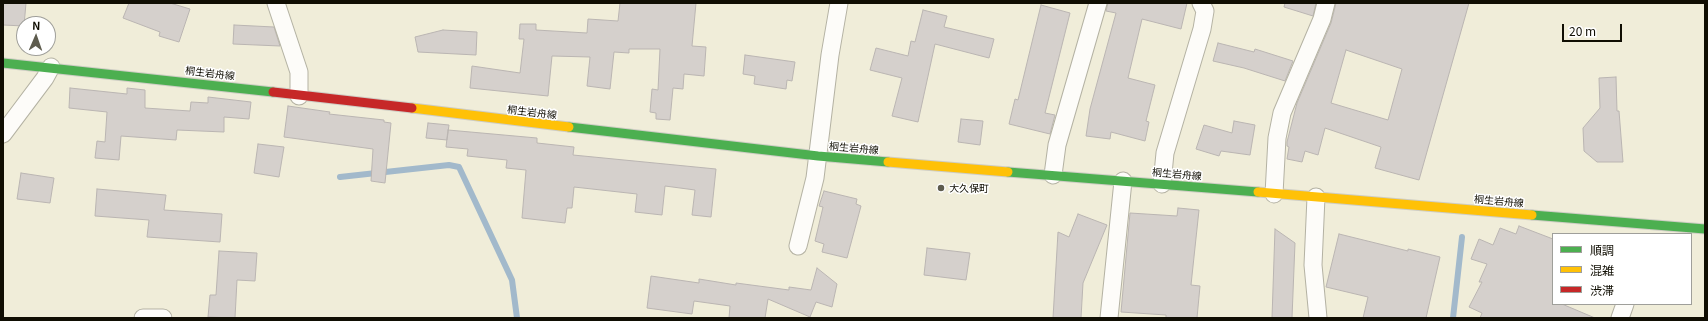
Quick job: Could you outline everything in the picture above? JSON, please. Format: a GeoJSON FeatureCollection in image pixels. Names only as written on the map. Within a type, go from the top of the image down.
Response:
{"type":"FeatureCollection","features":[{"type":"Feature","properties":{"kind":"main road","name":"桐生岩舟線"},"geometry":{"type":"LineString","coordinates":[[3,63],[50,67],[818,156],[1316,197],[1639,228],[1705,229]]}},
{"type":"Feature","properties":{"kind":"street"},"geometry":{"type":"LineString","coordinates":[[276,3],[299,72],[300,96]]}},
{"type":"Feature","properties":{"kind":"street"},"geometry":{"type":"LineString","coordinates":[[798,246],[815,178],[830,55],[839,3]]}},
{"type":"Feature","properties":{"kind":"street"},"geometry":{"type":"LineString","coordinates":[[1053,175],[1056,145],[1098,3]]}},
{"type":"Feature","properties":{"kind":"street"},"geometry":{"type":"LineString","coordinates":[[1162,184],[1165,153],[1202,29],[1205,11],[1201,3]]}},
{"type":"Feature","properties":{"kind":"street"},"geometry":{"type":"LineString","coordinates":[[1274,194],[1277,138],[1282,113],[1322,19],[1326,3]]}},
{"type":"Feature","properties":{"kind":"street"},"geometry":{"type":"LineString","coordinates":[[3,134],[45,78],[50,67]]}},
{"type":"Feature","properties":{"kind":"street"},"geometry":{"type":"LineString","coordinates":[[1109,318],[1123,181]]}},
{"type":"Feature","properties":{"kind":"street"},"geometry":{"type":"LineString","coordinates":[[1316,197],[1313,265],[1318,318]]}},
{"type":"Feature","properties":{"kind":"street"},"geometry":{"type":"LineString","coordinates":[[1620,318],[1625,305]]}},
{"type":"Feature","properties":{"kind":"street"},"geometry":{"type":"LineString","coordinates":[[143,318],[163,318]]}},
{"type":"Feature","properties":{"kind":"building"},"geometry":{"type":"Polygon","coordinates":[[[3,3],[26,3],[25,16],[16,16],[16,26],[3,25],[3,3]]]}},
{"type":"Feature","properties":{"kind":"building"},"geometry":{"type":"Polygon","coordinates":[[[129,3],[170,3],[190,9],[179,42],[159,36],[160,32],[123,18],[129,3]]]}},
{"type":"Feature","properties":{"kind":"building"},"geometry":{"type":"Polygon","coordinates":[[[620,3],[696,3],[692,46],[706,47],[704,76],[684,74],[683,89],[673,88],[670,120],[656,119],[656,113],[650,112],[652,89],[658,90],[660,49],[629,49],[629,53],[614,52],[610,89],[587,86],[590,57],[552,56],[548,96],[470,88],[472,66],[520,73],[524,39],[519,39],[520,24],[536,24],[536,30],[587,33],[588,19],[618,21],[620,3]]]}},
{"type":"Feature","properties":{"kind":"building"},"geometry":{"type":"Polygon","coordinates":[[[1108,3],[1187,3],[1181,29],[1142,19],[1128,78],[1155,85],[1146,121],[1149,122],[1145,141],[1111,132],[1110,139],[1086,136],[1090,109],[1116,13],[1106,11],[1108,3]]]}},
{"type":"Feature","properties":{"kind":"building"},"geometry":{"type":"Polygon","coordinates":[[[1285,3],[1316,3],[1313,16],[1284,7],[1285,3]]]}},
{"type":"Feature","properties":{"kind":"building"},"geometry":{"type":"Polygon","coordinates":[[[1336,3],[1469,3],[1419,180],[1375,168],[1381,147],[1325,128],[1318,155],[1305,151],[1302,162],[1287,159],[1289,147],[1287,146],[1287,142],[1297,103],[1331,23],[1336,3]],[[1346,50],[1331,103],[1388,120],[1402,69],[1346,50]]]}},
{"type":"Feature","properties":{"kind":"building"},"geometry":{"type":"Polygon","coordinates":[[[1041,5],[1070,13],[1045,113],[1055,115],[1050,134],[1009,124],[1015,99],[1018,100],[1041,5]]]}},
{"type":"Feature","properties":{"kind":"building"},"geometry":{"type":"Polygon","coordinates":[[[923,10],[947,16],[944,27],[994,39],[989,58],[935,44],[918,122],[892,116],[902,78],[870,70],[876,48],[908,56],[911,41],[915,42],[923,10]]]}},
{"type":"Feature","properties":{"kind":"building"},"geometry":{"type":"Polygon","coordinates":[[[234,25],[274,27],[280,46],[233,44],[234,25]]]}},
{"type":"Feature","properties":{"kind":"building"},"geometry":{"type":"Polygon","coordinates":[[[443,30],[477,32],[476,55],[418,52],[415,37],[443,30]]]}},
{"type":"Feature","properties":{"kind":"building"},"geometry":{"type":"Polygon","coordinates":[[[1218,43],[1254,52],[1255,49],[1293,61],[1285,81],[1244,68],[1213,61],[1218,43]]]}},
{"type":"Feature","properties":{"kind":"building"},"geometry":{"type":"Polygon","coordinates":[[[745,55],[795,62],[792,81],[787,80],[786,89],[754,84],[755,76],[743,74],[745,55]]]}},
{"type":"Feature","properties":{"kind":"building"},"geometry":{"type":"Polygon","coordinates":[[[1616,77],[1617,111],[1619,111],[1623,162],[1597,162],[1584,151],[1583,128],[1600,108],[1599,78],[1616,77]]]}},
{"type":"Feature","properties":{"kind":"building"},"geometry":{"type":"Polygon","coordinates":[[[70,88],[127,94],[127,88],[145,90],[145,108],[190,111],[191,102],[208,103],[208,97],[251,102],[249,119],[224,117],[224,132],[177,130],[176,140],[121,136],[119,160],[95,158],[97,141],[105,142],[107,112],[69,108],[70,88]]]}},
{"type":"Feature","properties":{"kind":"building"},"geometry":{"type":"Polygon","coordinates":[[[288,106],[330,112],[329,114],[384,120],[384,122],[391,123],[385,183],[371,181],[373,149],[284,137],[288,106]]]}},
{"type":"Feature","properties":{"kind":"building"},"geometry":{"type":"Polygon","coordinates":[[[961,119],[983,121],[980,145],[958,142],[961,119]]]}},
{"type":"Feature","properties":{"kind":"building"},"geometry":{"type":"Polygon","coordinates":[[[1234,121],[1255,125],[1250,155],[1221,151],[1219,156],[1196,149],[1204,125],[1232,133],[1234,121]]]}},
{"type":"Feature","properties":{"kind":"building"},"geometry":{"type":"Polygon","coordinates":[[[428,123],[449,125],[447,140],[426,138],[428,123]]]}},
{"type":"Feature","properties":{"kind":"building"},"geometry":{"type":"Polygon","coordinates":[[[448,130],[537,138],[537,143],[574,147],[573,155],[716,169],[711,217],[692,215],[695,190],[665,186],[662,215],[635,212],[637,194],[574,187],[572,208],[567,208],[565,223],[522,218],[526,170],[506,168],[507,160],[467,156],[468,149],[446,147],[448,130]]]}},
{"type":"Feature","properties":{"kind":"building"},"geometry":{"type":"Polygon","coordinates":[[[258,144],[284,147],[279,177],[254,173],[258,144]]]}},
{"type":"Feature","properties":{"kind":"building"},"geometry":{"type":"Polygon","coordinates":[[[21,173],[54,178],[50,203],[17,199],[21,173]]]}},
{"type":"Feature","properties":{"kind":"building"},"geometry":{"type":"Polygon","coordinates":[[[97,189],[166,195],[164,210],[222,214],[220,242],[147,237],[149,220],[95,216],[97,189]]]}},
{"type":"Feature","properties":{"kind":"building"},"geometry":{"type":"Polygon","coordinates":[[[824,191],[857,199],[856,204],[861,206],[847,258],[822,252],[824,244],[815,241],[823,207],[819,206],[824,191]]]}},
{"type":"Feature","properties":{"kind":"building"},"geometry":{"type":"Polygon","coordinates":[[[1178,208],[1199,210],[1191,285],[1200,286],[1197,318],[1166,318],[1166,315],[1121,312],[1130,213],[1177,216],[1178,208]]]}},
{"type":"Feature","properties":{"kind":"building"},"geometry":{"type":"Polygon","coordinates":[[[1078,214],[1107,225],[1083,283],[1081,318],[1053,318],[1058,232],[1069,237],[1078,214]]]}},
{"type":"Feature","properties":{"kind":"building"},"geometry":{"type":"Polygon","coordinates":[[[1519,226],[1552,239],[1552,305],[1564,305],[1595,318],[1480,318],[1482,313],[1469,307],[1482,282],[1479,282],[1487,264],[1471,259],[1479,239],[1493,245],[1500,228],[1516,234],[1519,226]]]}},
{"type":"Feature","properties":{"kind":"building"},"geometry":{"type":"Polygon","coordinates":[[[1275,229],[1295,243],[1292,318],[1272,318],[1275,229]]]}},
{"type":"Feature","properties":{"kind":"building"},"geometry":{"type":"Polygon","coordinates":[[[1339,234],[1408,251],[1408,249],[1440,257],[1426,318],[1363,318],[1368,297],[1326,287],[1339,234]]]}},
{"type":"Feature","properties":{"kind":"building"},"geometry":{"type":"Polygon","coordinates":[[[927,248],[970,253],[966,280],[924,275],[927,248]]]}},
{"type":"Feature","properties":{"kind":"building"},"geometry":{"type":"Polygon","coordinates":[[[219,251],[257,253],[255,281],[237,280],[235,318],[208,317],[210,295],[216,295],[219,251]]]}},
{"type":"Feature","properties":{"kind":"building"},"geometry":{"type":"Polygon","coordinates":[[[817,268],[837,284],[832,307],[816,302],[810,317],[768,299],[765,318],[729,318],[730,306],[694,301],[692,314],[647,308],[651,276],[699,283],[699,279],[736,285],[736,283],[789,290],[789,287],[811,290],[817,268]]]}},
{"type":"Feature","properties":{"kind":"waterway"},"geometry":{"type":"LineString","coordinates":[[340,177],[449,165],[459,167],[512,280],[517,318]]}},
{"type":"Feature","properties":{"kind":"waterway"},"geometry":{"type":"LineString","coordinates":[[1453,318],[1462,237]]}},
{"type":"Feature","properties":{"kind":"traffic: fast"},"geometry":{"type":"LineString","coordinates":[[3,63],[273,92]]}},
{"type":"Feature","properties":{"kind":"traffic: fast"},"geometry":{"type":"LineString","coordinates":[[569,127],[818,156],[888,162]]}},
{"type":"Feature","properties":{"kind":"traffic: fast"},"geometry":{"type":"LineString","coordinates":[[1008,172],[1258,192]]}},
{"type":"Feature","properties":{"kind":"traffic: fast"},"geometry":{"type":"LineString","coordinates":[[1532,215],[1705,229]]}},
{"type":"Feature","properties":{"kind":"traffic: slow"},"geometry":{"type":"LineString","coordinates":[[412,108],[569,127]]}},
{"type":"Feature","properties":{"kind":"traffic: slow"},"geometry":{"type":"LineString","coordinates":[[888,162],[1008,172]]}},
{"type":"Feature","properties":{"kind":"traffic: slow"},"geometry":{"type":"LineString","coordinates":[[1258,192],[1532,215]]}},
{"type":"Feature","properties":{"kind":"traffic: jam"},"geometry":{"type":"LineString","coordinates":[[273,92],[412,108]]}},
{"type":"Feature","properties":{"kind":"place","name":"大久保町"},"geometry":{"type":"Point","coordinates":[941,188]}}]}
